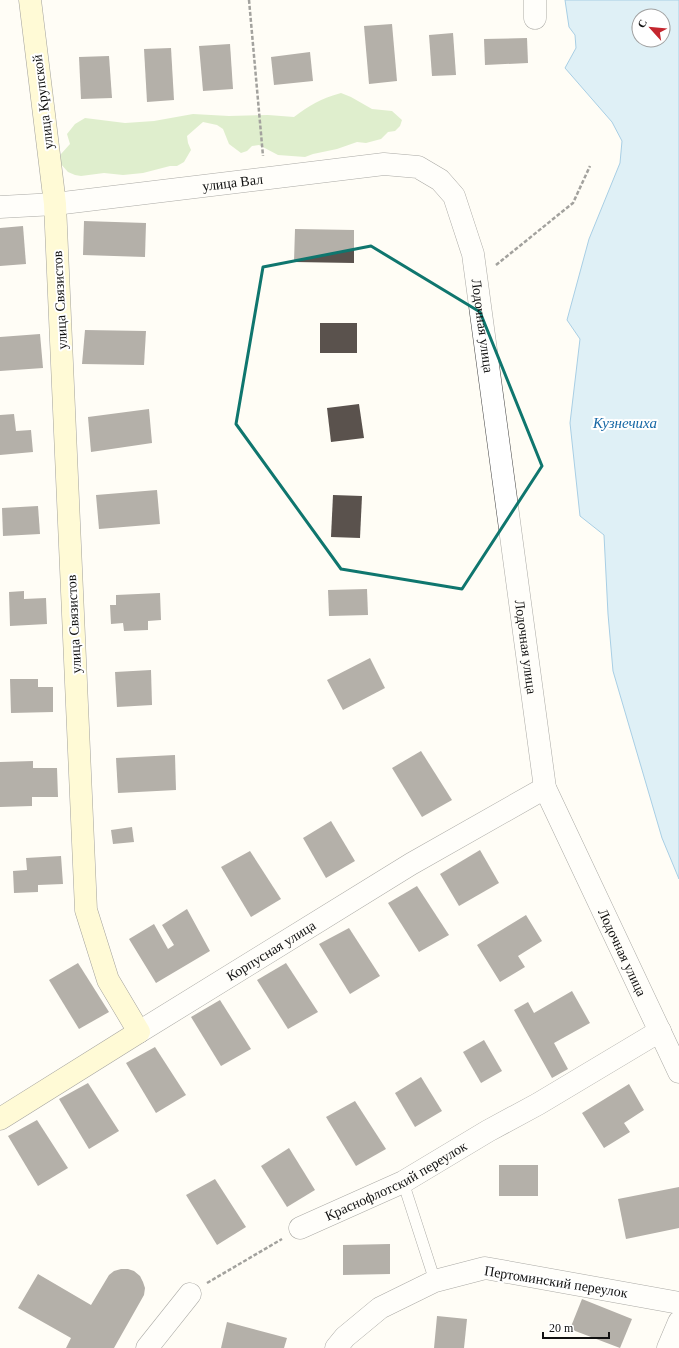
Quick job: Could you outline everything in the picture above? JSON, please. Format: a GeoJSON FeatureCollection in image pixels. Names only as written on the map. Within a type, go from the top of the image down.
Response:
{"type":"FeatureCollection","features":[{"type":"Feature","properties":{"kind":"street","name":"улица Крупской"},"geometry":{"type":"LineString","coordinates":[[30,0],[55,204]]}},
{"type":"Feature","properties":{"kind":"street","name":"улица Вал"},"geometry":{"type":"LineString","coordinates":[[0,208],[55,204],[384,164],[418,167],[440,180],[454,196]]}},
{"type":"Feature","properties":{"kind":"street","name":"Лодочная улица"},"geometry":{"type":"LineString","coordinates":[[454,196],[473,254],[477,280],[545,788],[679,1072]]}},
{"type":"Feature","properties":{"kind":"street","name":"улица Связистов"},"geometry":{"type":"LineString","coordinates":[[55,204],[86,910],[108,980],[139,1032]]}},
{"type":"Feature","properties":{"kind":"street","name":"Корпусная улица"},"geometry":{"type":"LineString","coordinates":[[0,1119],[411,864],[545,788]]}},
{"type":"Feature","properties":{"kind":"street","name":"Краснофлотский переулок"},"geometry":{"type":"LineString","coordinates":[[300,1228],[403,1182],[660,1031]]}},
{"type":"Feature","properties":{"kind":"street","name":"Пертоминский переулок"},"geometry":{"type":"LineString","coordinates":[[336,1348],[345,1337],[380,1308],[435,1281],[485,1268],[679,1303]]}},
{"type":"Feature","properties":{"kind":"street"},"geometry":{"type":"LineString","coordinates":[[147,1348],[190,1294]]}},
{"type":"Feature","properties":{"kind":"street"},"geometry":{"type":"LineString","coordinates":[[668,1348],[679,1322]]}},
{"type":"Feature","properties":{"kind":"lane"},"geometry":{"type":"LineString","coordinates":[[403,1182],[435,1281]]}},
{"type":"Feature","properties":{"kind":"path"},"geometry":{"type":"LineString","coordinates":[[249,0],[265,179]]}},
{"type":"Feature","properties":{"kind":"path"},"geometry":{"type":"LineString","coordinates":[[477,280],[573,203],[590,166]]}},
{"type":"Feature","properties":{"kind":"path"},"geometry":{"type":"LineString","coordinates":[[190,1294],[300,1228]]}},
{"type":"Feature","properties":{"kind":"highlighted area"},"geometry":{"type":"Polygon","coordinates":[[[371,246],[480,312],[542,466],[462,589],[341,569],[236,424],[263,267],[371,246]]]}},
{"type":"Feature","properties":{"kind":"green space"},"geometry":{"type":"Polygon","coordinates":[[[341,93],[372,109],[392,111],[402,120],[400,126],[395,131],[388,132],[381,139],[366,143],[357,142],[305,157],[278,155],[259,145],[252,146],[247,151],[241,153],[229,144],[223,129],[217,125],[203,122],[187,136],[191,150],[184,162],[177,166],[170,166],[143,173],[123,175],[104,173],[81,176],[68,172],[59,162],[61,154],[70,144],[67,134],[75,124],[85,118],[125,123],[154,121],[193,114],[229,116],[268,115],[294,117],[316,103],[341,93]]]}},
{"type":"Feature","properties":{"kind":"water","name":"Кузнечиха"},"geometry":{"type":"Polygon","coordinates":[[[565,0],[679,0],[679,879],[662,838],[613,671],[608,614],[604,535],[580,516],[570,423],[580,339],[567,320],[589,239],[620,163],[622,141],[612,122],[565,68],[576,48],[575,35],[569,27],[565,0]]]}},
{"type":"Feature","properties":{"kind":"building"},"geometry":{"type":"Polygon","coordinates":[[[392,24],[397,81],[369,84],[364,26],[392,24]]]}},
{"type":"Feature","properties":{"kind":"building"},"geometry":{"type":"Polygon","coordinates":[[[453,33],[456,75],[432,76],[429,35],[453,33]]]}},
{"type":"Feature","properties":{"kind":"building"},"geometry":{"type":"Polygon","coordinates":[[[527,38],[528,63],[485,65],[484,39],[527,38]]]}},
{"type":"Feature","properties":{"kind":"building"},"geometry":{"type":"Polygon","coordinates":[[[230,44],[233,89],[203,91],[199,46],[230,44]]]}},
{"type":"Feature","properties":{"kind":"building"},"geometry":{"type":"Polygon","coordinates":[[[171,48],[174,100],[147,102],[144,49],[171,48]]]}},
{"type":"Feature","properties":{"kind":"building"},"geometry":{"type":"Polygon","coordinates":[[[310,52],[313,81],[274,85],[271,57],[310,52]]]}},
{"type":"Feature","properties":{"kind":"building"},"geometry":{"type":"Polygon","coordinates":[[[109,56],[112,98],[81,99],[79,57],[109,56]]]}},
{"type":"Feature","properties":{"kind":"building"},"geometry":{"type":"Polygon","coordinates":[[[84,221],[146,223],[145,257],[83,255],[84,221]]]}},
{"type":"Feature","properties":{"kind":"building"},"geometry":{"type":"Polygon","coordinates":[[[23,226],[26,264],[0,266],[0,228],[23,226]]]}},
{"type":"Feature","properties":{"kind":"building"},"geometry":{"type":"Polygon","coordinates":[[[295,229],[354,230],[354,263],[294,262],[295,229]]]}},
{"type":"Feature","properties":{"kind":"building"},"geometry":{"type":"Polygon","coordinates":[[[320,323],[357,323],[357,353],[320,353],[320,323]]]}},
{"type":"Feature","properties":{"kind":"building"},"geometry":{"type":"Polygon","coordinates":[[[85,330],[146,331],[144,365],[82,364],[85,330]]]}},
{"type":"Feature","properties":{"kind":"building"},"geometry":{"type":"Polygon","coordinates":[[[40,334],[43,368],[0,371],[0,337],[40,334]]]}},
{"type":"Feature","properties":{"kind":"building"},"geometry":{"type":"Polygon","coordinates":[[[359,404],[364,438],[331,442],[327,408],[359,404]]]}},
{"type":"Feature","properties":{"kind":"building"},"geometry":{"type":"Polygon","coordinates":[[[149,409],[152,443],[91,452],[88,417],[149,409]]]}},
{"type":"Feature","properties":{"kind":"building"},"geometry":{"type":"Polygon","coordinates":[[[14,414],[16,431],[31,430],[33,452],[0,455],[0,415],[14,414]]]}},
{"type":"Feature","properties":{"kind":"building"},"geometry":{"type":"Polygon","coordinates":[[[157,490],[160,524],[99,529],[96,495],[157,490]]]}},
{"type":"Feature","properties":{"kind":"building"},"geometry":{"type":"Polygon","coordinates":[[[333,495],[362,496],[360,538],[331,537],[333,495]]]}},
{"type":"Feature","properties":{"kind":"building"},"geometry":{"type":"Polygon","coordinates":[[[38,506],[40,534],[3,536],[2,508],[38,506]]]}},
{"type":"Feature","properties":{"kind":"building"},"geometry":{"type":"Polygon","coordinates":[[[367,589],[368,615],[329,616],[328,590],[367,589]]]}},
{"type":"Feature","properties":{"kind":"building"},"geometry":{"type":"Polygon","coordinates":[[[24,591],[24,599],[46,598],[47,624],[10,626],[9,592],[24,591]]]}},
{"type":"Feature","properties":{"kind":"building"},"geometry":{"type":"Polygon","coordinates":[[[160,593],[161,620],[148,621],[148,630],[124,631],[123,623],[111,624],[110,605],[116,605],[116,595],[160,593]]]}},
{"type":"Feature","properties":{"kind":"building"},"geometry":{"type":"Polygon","coordinates":[[[370,658],[385,688],[343,710],[327,680],[370,658]]]}},
{"type":"Feature","properties":{"kind":"building"},"geometry":{"type":"Polygon","coordinates":[[[151,670],[152,705],[117,707],[115,672],[151,670]]]}},
{"type":"Feature","properties":{"kind":"building"},"geometry":{"type":"Polygon","coordinates":[[[10,679],[38,679],[38,687],[53,687],[53,712],[11,713],[10,679]]]}},
{"type":"Feature","properties":{"kind":"building"},"geometry":{"type":"Polygon","coordinates":[[[421,751],[452,800],[422,817],[392,768],[421,751]]]}},
{"type":"Feature","properties":{"kind":"building"},"geometry":{"type":"Polygon","coordinates":[[[175,755],[176,790],[118,793],[116,758],[175,755]]]}},
{"type":"Feature","properties":{"kind":"building"},"geometry":{"type":"Polygon","coordinates":[[[33,761],[33,768],[57,768],[58,797],[32,797],[32,806],[0,807],[0,762],[33,761]]]}},
{"type":"Feature","properties":{"kind":"building"},"geometry":{"type":"Polygon","coordinates":[[[331,821],[355,861],[326,878],[303,838],[331,821]]]}},
{"type":"Feature","properties":{"kind":"building"},"geometry":{"type":"Polygon","coordinates":[[[132,827],[134,842],[113,844],[111,830],[132,827]]]}},
{"type":"Feature","properties":{"kind":"building"},"geometry":{"type":"Polygon","coordinates":[[[480,850],[499,883],[459,906],[440,874],[480,850]]]}},
{"type":"Feature","properties":{"kind":"building"},"geometry":{"type":"Polygon","coordinates":[[[250,851],[281,899],[251,917],[221,867],[250,851]]]}},
{"type":"Feature","properties":{"kind":"building"},"geometry":{"type":"Polygon","coordinates":[[[61,856],[63,884],[38,885],[38,892],[14,893],[13,871],[27,870],[26,858],[61,856]]]}},
{"type":"Feature","properties":{"kind":"building"},"geometry":{"type":"Polygon","coordinates":[[[417,886],[449,935],[419,952],[388,903],[417,886]]]}},
{"type":"Feature","properties":{"kind":"building"},"geometry":{"type":"Polygon","coordinates":[[[187,909],[210,951],[156,983],[129,939],[154,924],[168,949],[174,945],[162,925],[187,909]]]}},
{"type":"Feature","properties":{"kind":"building"},"geometry":{"type":"Polygon","coordinates":[[[526,915],[542,941],[518,956],[525,967],[500,982],[477,945],[526,915]]]}},
{"type":"Feature","properties":{"kind":"building"},"geometry":{"type":"Polygon","coordinates":[[[349,928],[380,976],[350,994],[319,944],[349,928]]]}},
{"type":"Feature","properties":{"kind":"building"},"geometry":{"type":"Polygon","coordinates":[[[78,963],[109,1012],[79,1029],[49,980],[78,963]]]}},
{"type":"Feature","properties":{"kind":"building"},"geometry":{"type":"Polygon","coordinates":[[[286,963],[318,1012],[288,1029],[257,980],[286,963]]]}},
{"type":"Feature","properties":{"kind":"building"},"geometry":{"type":"Polygon","coordinates":[[[572,991],[590,1023],[554,1043],[568,1069],[552,1078],[514,1010],[528,1002],[534,1013],[572,991]]]}},
{"type":"Feature","properties":{"kind":"building"},"geometry":{"type":"Polygon","coordinates":[[[220,1000],[251,1049],[221,1066],[191,1017],[220,1000]]]}},
{"type":"Feature","properties":{"kind":"building"},"geometry":{"type":"Polygon","coordinates":[[[484,1040],[502,1071],[481,1083],[463,1052],[484,1040]]]}},
{"type":"Feature","properties":{"kind":"building"},"geometry":{"type":"Polygon","coordinates":[[[155,1047],[186,1095],[156,1113],[126,1063],[155,1047]]]}},
{"type":"Feature","properties":{"kind":"building"},"geometry":{"type":"Polygon","coordinates":[[[421,1077],[442,1111],[415,1127],[395,1093],[421,1077]]]}},
{"type":"Feature","properties":{"kind":"building"},"geometry":{"type":"Polygon","coordinates":[[[88,1083],[119,1131],[89,1149],[59,1099],[88,1083]]]}},
{"type":"Feature","properties":{"kind":"building"},"geometry":{"type":"Polygon","coordinates":[[[629,1084],[644,1110],[624,1123],[630,1132],[604,1148],[582,1113],[629,1084]]]}},
{"type":"Feature","properties":{"kind":"building"},"geometry":{"type":"Polygon","coordinates":[[[355,1101],[386,1149],[356,1166],[326,1117],[355,1101]]]}},
{"type":"Feature","properties":{"kind":"building"},"geometry":{"type":"Polygon","coordinates":[[[37,1120],[68,1168],[38,1186],[8,1136],[37,1120]]]}},
{"type":"Feature","properties":{"kind":"building"},"geometry":{"type":"Polygon","coordinates":[[[289,1148],[315,1190],[287,1207],[261,1166],[289,1148]]]}},
{"type":"Feature","properties":{"kind":"building"},"geometry":{"type":"Polygon","coordinates":[[[499,1165],[538,1165],[538,1196],[499,1196],[499,1165]]]}},
{"type":"Feature","properties":{"kind":"building"},"geometry":{"type":"Polygon","coordinates":[[[215,1179],[246,1227],[217,1245],[186,1195],[215,1179]]]}},
{"type":"Feature","properties":{"kind":"building"},"geometry":{"type":"Polygon","coordinates":[[[679,1187],[679,1228],[626,1239],[618,1199],[679,1187]]]}},
{"type":"Feature","properties":{"kind":"building"},"geometry":{"type":"Polygon","coordinates":[[[390,1244],[390,1274],[343,1275],[343,1245],[390,1244]]]}},
{"type":"Feature","properties":{"kind":"building"},"geometry":{"type":"Polygon","coordinates":[[[121,1269],[134,1271],[140,1276],[145,1288],[144,1295],[114,1348],[66,1348],[71,1338],[18,1308],[38,1274],[91,1305],[109,1275],[114,1271],[121,1269]]]}},
{"type":"Feature","properties":{"kind":"building"},"geometry":{"type":"Polygon","coordinates":[[[582,1299],[632,1319],[620,1348],[570,1329],[582,1299]]]}},
{"type":"Feature","properties":{"kind":"building"},"geometry":{"type":"Polygon","coordinates":[[[437,1316],[467,1319],[464,1348],[434,1348],[437,1316]]]}},
{"type":"Feature","properties":{"kind":"building"},"geometry":{"type":"Polygon","coordinates":[[[227,1322],[287,1338],[284,1348],[221,1348],[227,1322]]]}}]}
